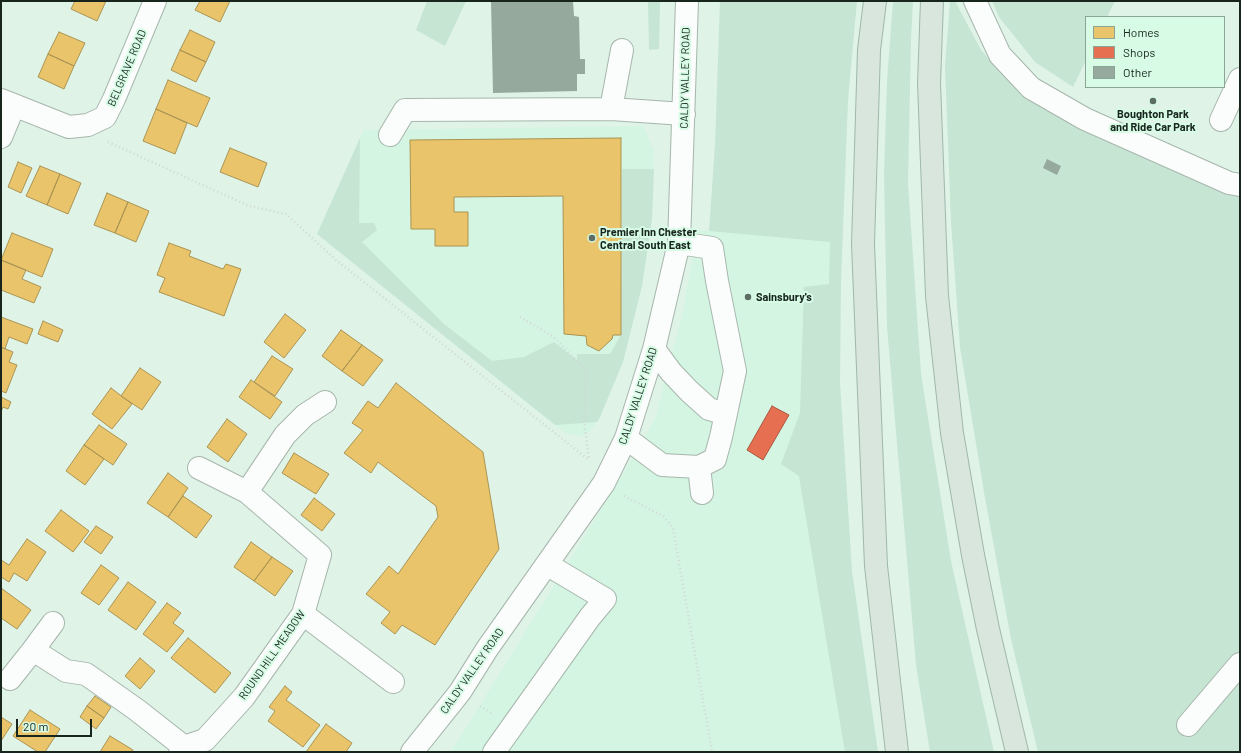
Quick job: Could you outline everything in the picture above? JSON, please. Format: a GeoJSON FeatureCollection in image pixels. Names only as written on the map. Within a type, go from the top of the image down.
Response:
{"type":"FeatureCollection","features":[{"type":"Feature","properties":{"kind":"highway"},"geometry":{"type":"LineString","coordinates":[[875,1],[869,50],[862,244],[876,566],[897,752]]}},
{"type":"Feature","properties":{"kind":"highway"},"geometry":{"type":"LineString","coordinates":[[932,1],[929,83],[937,296],[951,425],[984,614],[1017,752]]}},
{"type":"Feature","properties":{"kind":"street","name":"BELGRAVE ROAD"},"geometry":{"type":"LineString","coordinates":[[88,125],[104,117],[114,99],[155,1]]}},
{"type":"Feature","properties":{"kind":"street","name":"CALDY VALLEY ROAD"},"geometry":{"type":"LineString","coordinates":[[412,752],[460,692],[487,649],[604,484],[626,438],[654,348],[679,243],[687,1]]}},
{"type":"Feature","properties":{"kind":"street"},"geometry":{"type":"LineString","coordinates":[[975,1],[1000,55],[1032,88],[1085,120],[1229,183],[1240,186]]}},
{"type":"Feature","properties":{"kind":"street"},"geometry":{"type":"LineString","coordinates":[[611,109],[622,50]]}},
{"type":"Feature","properties":{"kind":"street"},"geometry":{"type":"LineString","coordinates":[[1221,120],[1240,79]]}},
{"type":"Feature","properties":{"kind":"street"},"geometry":{"type":"LineString","coordinates":[[1,137],[7,103],[69,127],[88,125]]}},
{"type":"Feature","properties":{"kind":"street"},"geometry":{"type":"LineString","coordinates":[[390,135],[405,110],[611,109],[684,114]]}},
{"type":"Feature","properties":{"kind":"street"},"geometry":{"type":"LineString","coordinates":[[626,438],[662,465],[699,467],[715,459],[721,437],[734,371],[712,248],[679,243]]}},
{"type":"Feature","properties":{"kind":"street"},"geometry":{"type":"LineString","coordinates":[[654,348],[671,372],[709,410],[726,414]]}},
{"type":"Feature","properties":{"kind":"street"},"geometry":{"type":"LineString","coordinates":[[247,492],[285,435],[305,415],[326,402]]}},
{"type":"Feature","properties":{"kind":"street"},"geometry":{"type":"LineString","coordinates":[[699,467],[702,493]]}},
{"type":"Feature","properties":{"kind":"street","name":"ROUND HILL MEADOW"},"geometry":{"type":"LineString","coordinates":[[182,750],[205,740],[244,697],[303,614],[320,555],[247,492],[200,468]]}},
{"type":"Feature","properties":{"kind":"street"},"geometry":{"type":"LineString","coordinates":[[494,752],[590,617],[605,600],[548,565]]}},
{"type":"Feature","properties":{"kind":"street"},"geometry":{"type":"LineString","coordinates":[[303,614],[393,682]]}},
{"type":"Feature","properties":{"kind":"street"},"geometry":{"type":"LineString","coordinates":[[10,678],[53,623]]}},
{"type":"Feature","properties":{"kind":"street"},"geometry":{"type":"LineString","coordinates":[[33,650],[66,670],[86,674],[137,710],[182,750]]}},
{"type":"Feature","properties":{"kind":"street"},"geometry":{"type":"LineString","coordinates":[[1188,725],[1240,664]]}},
{"type":"Feature","properties":{"kind":"path"},"geometry":{"type":"LineString","coordinates":[[88,125],[111,144],[166,169],[249,206],[286,214],[336,260],[589,461]]}},
{"type":"Feature","properties":{"kind":"path"},"geometry":{"type":"LineString","coordinates":[[520,317],[554,337],[586,370],[584,420],[589,461]]}},
{"type":"Feature","properties":{"kind":"path"},"geometry":{"type":"LineString","coordinates":[[589,461],[592,454]]}},
{"type":"Feature","properties":{"kind":"path"},"geometry":{"type":"LineString","coordinates":[[604,484],[623,496],[663,516],[673,528],[712,752]]}},
{"type":"Feature","properties":{"kind":"shaded area"},"geometry":{"type":"Polygon","coordinates":[[[427,1],[466,1],[445,46],[416,30],[427,1]]]}},
{"type":"Feature","properties":{"kind":"shaded area"},"geometry":{"type":"Polygon","coordinates":[[[648,1],[660,1],[659,49],[649,50],[648,1]]]}},
{"type":"Feature","properties":{"kind":"shaded area"},"geometry":{"type":"Polygon","coordinates":[[[720,1],[857,1],[848,100],[841,282],[840,383],[852,571],[878,752],[845,752],[799,476],[781,464],[800,413],[804,287],[829,284],[830,242],[709,231],[715,145],[720,1]]]}},
{"type":"Feature","properties":{"kind":"shaded area"},"geometry":{"type":"Polygon","coordinates":[[[893,1],[913,1],[908,183],[921,374],[951,561],[994,752],[930,752],[916,665],[887,327],[884,174],[887,82],[893,1]]]}},
{"type":"Feature","properties":{"kind":"shaded area"},"geometry":{"type":"Polygon","coordinates":[[[950,1],[955,1],[981,50],[1020,94],[1059,116],[1240,197],[1240,752],[1038,752],[1011,639],[985,498],[960,347],[951,222],[945,67],[950,1]]]}},
{"type":"Feature","properties":{"kind":"shaded area"},"geometry":{"type":"Polygon","coordinates":[[[992,1],[1115,1],[1108,16],[1085,16],[1085,62],[1073,87],[1035,62],[999,17],[992,1]]]}},
{"type":"Feature","properties":{"kind":"shaded area"},"geometry":{"type":"Polygon","coordinates":[[[643,126],[654,151],[652,219],[642,286],[623,362],[600,417],[590,431],[581,436],[565,433],[317,234],[364,130],[643,126]]]}},
{"type":"Feature","properties":{"kind":"shaded area"},"geometry":{"type":"Polygon","coordinates":[[[360,138],[359,223],[374,223],[377,230],[362,242],[444,324],[492,361],[524,357],[554,342],[577,360],[577,354],[610,354],[621,335],[622,169],[654,169],[652,219],[642,286],[623,362],[597,422],[555,425],[317,234],[360,138]]]}},
{"type":"Feature","properties":{"kind":"shaded area"},"geometry":{"type":"Polygon","coordinates":[[[698,230],[830,241],[852,571],[878,752],[451,752],[618,482],[655,419],[682,315],[698,230]]]}},
{"type":"Feature","properties":{"kind":"building: Homes"},"geometry":{"type":"Polygon","coordinates":[[[75,1],[106,1],[97,21],[71,9],[75,1]]]}},
{"type":"Feature","properties":{"kind":"building: Homes"},"geometry":{"type":"Polygon","coordinates":[[[200,1],[230,1],[220,22],[195,10],[200,1]]]}},
{"type":"Feature","properties":{"kind":"building: Homes"},"geometry":{"type":"Polygon","coordinates":[[[190,30],[215,42],[206,62],[180,50],[190,30]]]}},
{"type":"Feature","properties":{"kind":"building: Homes"},"geometry":{"type":"Polygon","coordinates":[[[59,32],[85,43],[74,66],[48,54],[59,32]]]}},
{"type":"Feature","properties":{"kind":"building: Homes"},"geometry":{"type":"Polygon","coordinates":[[[180,50],[206,62],[196,82],[171,70],[180,50]]]}},
{"type":"Feature","properties":{"kind":"building: Homes"},"geometry":{"type":"Polygon","coordinates":[[[48,54],[74,66],[64,89],[38,77],[48,54]]]}},
{"type":"Feature","properties":{"kind":"building: Homes"},"geometry":{"type":"Polygon","coordinates":[[[168,80],[210,98],[197,127],[156,109],[168,80]]]}},
{"type":"Feature","properties":{"kind":"building: Homes"},"geometry":{"type":"Polygon","coordinates":[[[156,109],[187,123],[175,154],[143,141],[156,109]]]}},
{"type":"Feature","properties":{"kind":"building: Homes","name":"Premier Inn Chester Central South East"},"geometry":{"type":"Polygon","coordinates":[[[621,138],[621,335],[613,335],[612,339],[599,351],[587,345],[586,336],[564,334],[563,196],[454,197],[454,212],[468,212],[468,246],[435,246],[435,229],[411,229],[410,140],[621,138]]]}},
{"type":"Feature","properties":{"kind":"building: Homes"},"geometry":{"type":"Polygon","coordinates":[[[230,148],[267,163],[258,187],[220,172],[230,148]]]}},
{"type":"Feature","properties":{"kind":"building: Homes"},"geometry":{"type":"Polygon","coordinates":[[[18,162],[32,168],[21,193],[8,187],[18,162]]]}},
{"type":"Feature","properties":{"kind":"building: Homes"},"geometry":{"type":"Polygon","coordinates":[[[40,166],[60,174],[47,205],[26,196],[40,166]]]}},
{"type":"Feature","properties":{"kind":"building: Homes"},"geometry":{"type":"Polygon","coordinates":[[[60,174],[81,183],[68,214],[47,205],[60,174]]]}},
{"type":"Feature","properties":{"kind":"building: Homes"},"geometry":{"type":"Polygon","coordinates":[[[107,193],[128,202],[115,233],[94,225],[107,193]]]}},
{"type":"Feature","properties":{"kind":"building: Homes"},"geometry":{"type":"Polygon","coordinates":[[[128,202],[149,211],[136,242],[115,233],[128,202]]]}},
{"type":"Feature","properties":{"kind":"building: Homes"},"geometry":{"type":"Polygon","coordinates":[[[12,233],[53,249],[42,277],[1,260],[12,233]]]}},
{"type":"Feature","properties":{"kind":"building: Homes"},"geometry":{"type":"Polygon","coordinates":[[[169,243],[191,251],[189,256],[223,269],[226,264],[241,269],[224,316],[159,292],[165,278],[157,275],[169,243]]]}},
{"type":"Feature","properties":{"kind":"building: Homes"},"geometry":{"type":"Polygon","coordinates":[[[1,260],[26,270],[22,279],[41,287],[34,303],[1,290],[1,260]]]}},
{"type":"Feature","properties":{"kind":"building: Homes"},"geometry":{"type":"Polygon","coordinates":[[[285,314],[306,330],[284,358],[264,342],[285,314]]]}},
{"type":"Feature","properties":{"kind":"building: Homes"},"geometry":{"type":"Polygon","coordinates":[[[1,317],[33,329],[27,344],[9,337],[5,349],[1,347],[1,317]]]}},
{"type":"Feature","properties":{"kind":"building: Homes"},"geometry":{"type":"Polygon","coordinates":[[[43,321],[63,330],[58,342],[38,334],[43,321]]]}},
{"type":"Feature","properties":{"kind":"building: Homes"},"geometry":{"type":"Polygon","coordinates":[[[341,330],[362,345],[342,371],[322,356],[341,330]]]}},
{"type":"Feature","properties":{"kind":"building: Homes"},"geometry":{"type":"Polygon","coordinates":[[[362,345],[383,360],[363,386],[342,371],[362,345]]]}},
{"type":"Feature","properties":{"kind":"building: Homes"},"geometry":{"type":"Polygon","coordinates":[[[1,347],[13,352],[9,362],[17,365],[6,393],[1,391],[1,347]]]}},
{"type":"Feature","properties":{"kind":"building: Homes"},"geometry":{"type":"Polygon","coordinates":[[[272,356],[293,369],[275,396],[254,382],[272,356]]]}},
{"type":"Feature","properties":{"kind":"building: Homes"},"geometry":{"type":"Polygon","coordinates":[[[140,368],[161,382],[142,410],[121,396],[140,368]]]}},
{"type":"Feature","properties":{"kind":"building: Homes"},"geometry":{"type":"Polygon","coordinates":[[[251,380],[282,402],[270,419],[239,397],[251,380]]]}},
{"type":"Feature","properties":{"kind":"building: Homes"},"geometry":{"type":"Polygon","coordinates":[[[396,383],[483,452],[499,549],[435,645],[402,625],[395,634],[381,623],[390,612],[366,594],[389,566],[398,574],[438,517],[436,506],[378,462],[371,473],[344,453],[363,430],[352,423],[368,401],[378,408],[396,383]]]}},
{"type":"Feature","properties":{"kind":"building: Homes"},"geometry":{"type":"Polygon","coordinates":[[[111,388],[132,404],[112,429],[92,414],[111,388]]]}},
{"type":"Feature","properties":{"kind":"building: Homes"},"geometry":{"type":"Polygon","coordinates":[[[1,397],[11,402],[8,409],[3,407],[1,412],[1,397]]]}},
{"type":"Feature","properties":{"kind":"building: Homes"},"geometry":{"type":"Polygon","coordinates":[[[227,419],[247,434],[228,462],[207,447],[227,419]]]}},
{"type":"Feature","properties":{"kind":"building: Homes"},"geometry":{"type":"Polygon","coordinates":[[[99,425],[127,444],[113,465],[84,445],[99,425]]]}},
{"type":"Feature","properties":{"kind":"building: Homes"},"geometry":{"type":"Polygon","coordinates":[[[84,445],[104,459],[85,485],[66,471],[84,445]]]}},
{"type":"Feature","properties":{"kind":"building: Homes"},"geometry":{"type":"Polygon","coordinates":[[[294,453],[329,474],[316,494],[282,473],[294,453]]]}},
{"type":"Feature","properties":{"kind":"building: Homes"},"geometry":{"type":"Polygon","coordinates":[[[168,473],[188,488],[168,517],[147,503],[168,473]]]}},
{"type":"Feature","properties":{"kind":"building: Homes"},"geometry":{"type":"Polygon","coordinates":[[[183,496],[212,516],[196,538],[168,517],[183,496]]]}},
{"type":"Feature","properties":{"kind":"building: Homes"},"geometry":{"type":"Polygon","coordinates":[[[314,498],[335,514],[322,531],[301,515],[314,498]]]}},
{"type":"Feature","properties":{"kind":"building: Homes"},"geometry":{"type":"Polygon","coordinates":[[[61,510],[89,531],[73,552],[45,531],[61,510]]]}},
{"type":"Feature","properties":{"kind":"building: Homes"},"geometry":{"type":"Polygon","coordinates":[[[96,526],[113,537],[101,554],[84,542],[96,526]]]}},
{"type":"Feature","properties":{"kind":"building: Homes"},"geometry":{"type":"Polygon","coordinates":[[[27,539],[46,552],[27,581],[14,573],[9,582],[1,577],[1,560],[9,565],[27,539]]]}},
{"type":"Feature","properties":{"kind":"building: Homes"},"geometry":{"type":"Polygon","coordinates":[[[251,542],[272,557],[254,581],[234,567],[251,542]]]}},
{"type":"Feature","properties":{"kind":"building: Homes"},"geometry":{"type":"Polygon","coordinates":[[[272,557],[293,571],[275,596],[254,581],[272,557]]]}},
{"type":"Feature","properties":{"kind":"building: Homes"},"geometry":{"type":"Polygon","coordinates":[[[101,565],[119,578],[99,605],[81,593],[101,565]]]}},
{"type":"Feature","properties":{"kind":"building: Homes"},"geometry":{"type":"Polygon","coordinates":[[[128,582],[156,602],[136,630],[108,610],[128,582]]]}},
{"type":"Feature","properties":{"kind":"building: Homes"},"geometry":{"type":"Polygon","coordinates":[[[1,588],[31,610],[17,629],[1,618],[1,588]]]}},
{"type":"Feature","properties":{"kind":"building: Homes"},"geometry":{"type":"Polygon","coordinates":[[[167,603],[181,613],[173,623],[184,631],[167,652],[143,634],[167,603]]]}},
{"type":"Feature","properties":{"kind":"building: Homes"},"geometry":{"type":"Polygon","coordinates":[[[188,638],[231,673],[215,693],[171,658],[188,638]]]}},
{"type":"Feature","properties":{"kind":"building: Homes"},"geometry":{"type":"Polygon","coordinates":[[[140,658],[155,671],[140,689],[125,676],[140,658]]]}},
{"type":"Feature","properties":{"kind":"building: Homes"},"geometry":{"type":"Polygon","coordinates":[[[285,686],[292,692],[286,700],[320,725],[303,747],[268,721],[275,711],[269,707],[285,686]]]}},
{"type":"Feature","properties":{"kind":"building: Homes"},"geometry":{"type":"Polygon","coordinates":[[[95,696],[111,707],[104,718],[87,706],[95,696]]]}},
{"type":"Feature","properties":{"kind":"building: Homes"},"geometry":{"type":"Polygon","coordinates":[[[87,706],[104,718],[96,729],[80,717],[87,706]]]}},
{"type":"Feature","properties":{"kind":"building: Homes"},"geometry":{"type":"Polygon","coordinates":[[[30,710],[60,729],[45,752],[38,752],[13,736],[30,710]]]}},
{"type":"Feature","properties":{"kind":"building: Homes"},"geometry":{"type":"Polygon","coordinates":[[[1,717],[12,724],[1,741],[1,717]]]}},
{"type":"Feature","properties":{"kind":"building: Homes"},"geometry":{"type":"Polygon","coordinates":[[[326,724],[352,743],[346,752],[306,752],[326,724]]]}},
{"type":"Feature","properties":{"kind":"building: Homes"},"geometry":{"type":"Polygon","coordinates":[[[110,736],[133,750],[132,752],[100,752],[110,736]]]}},
{"type":"Feature","properties":{"kind":"building: Shops"},"geometry":{"type":"Polygon","coordinates":[[[772,406],[789,415],[763,460],[747,450],[772,406]]]}},
{"type":"Feature","properties":{"kind":"building: Other"},"geometry":{"type":"Polygon","coordinates":[[[491,1],[573,1],[574,16],[579,17],[580,59],[585,59],[585,74],[577,74],[577,91],[493,93],[491,1]]]}},
{"type":"Feature","properties":{"kind":"building: Other"},"geometry":{"type":"Polygon","coordinates":[[[1047,159],[1061,166],[1057,175],[1043,168],[1047,159]]]}},
{"type":"Feature","properties":{"kind":"place","name":"Boughton Park and Ride Car Park"},"geometry":{"type":"Point","coordinates":[1153,101]}},
{"type":"Feature","properties":{"kind":"place","name":"Premier Inn Chester Central South East"},"geometry":{"type":"Point","coordinates":[592,238]}},
{"type":"Feature","properties":{"kind":"place","name":"Sainsbury's"},"geometry":{"type":"Point","coordinates":[748,297]}}]}
